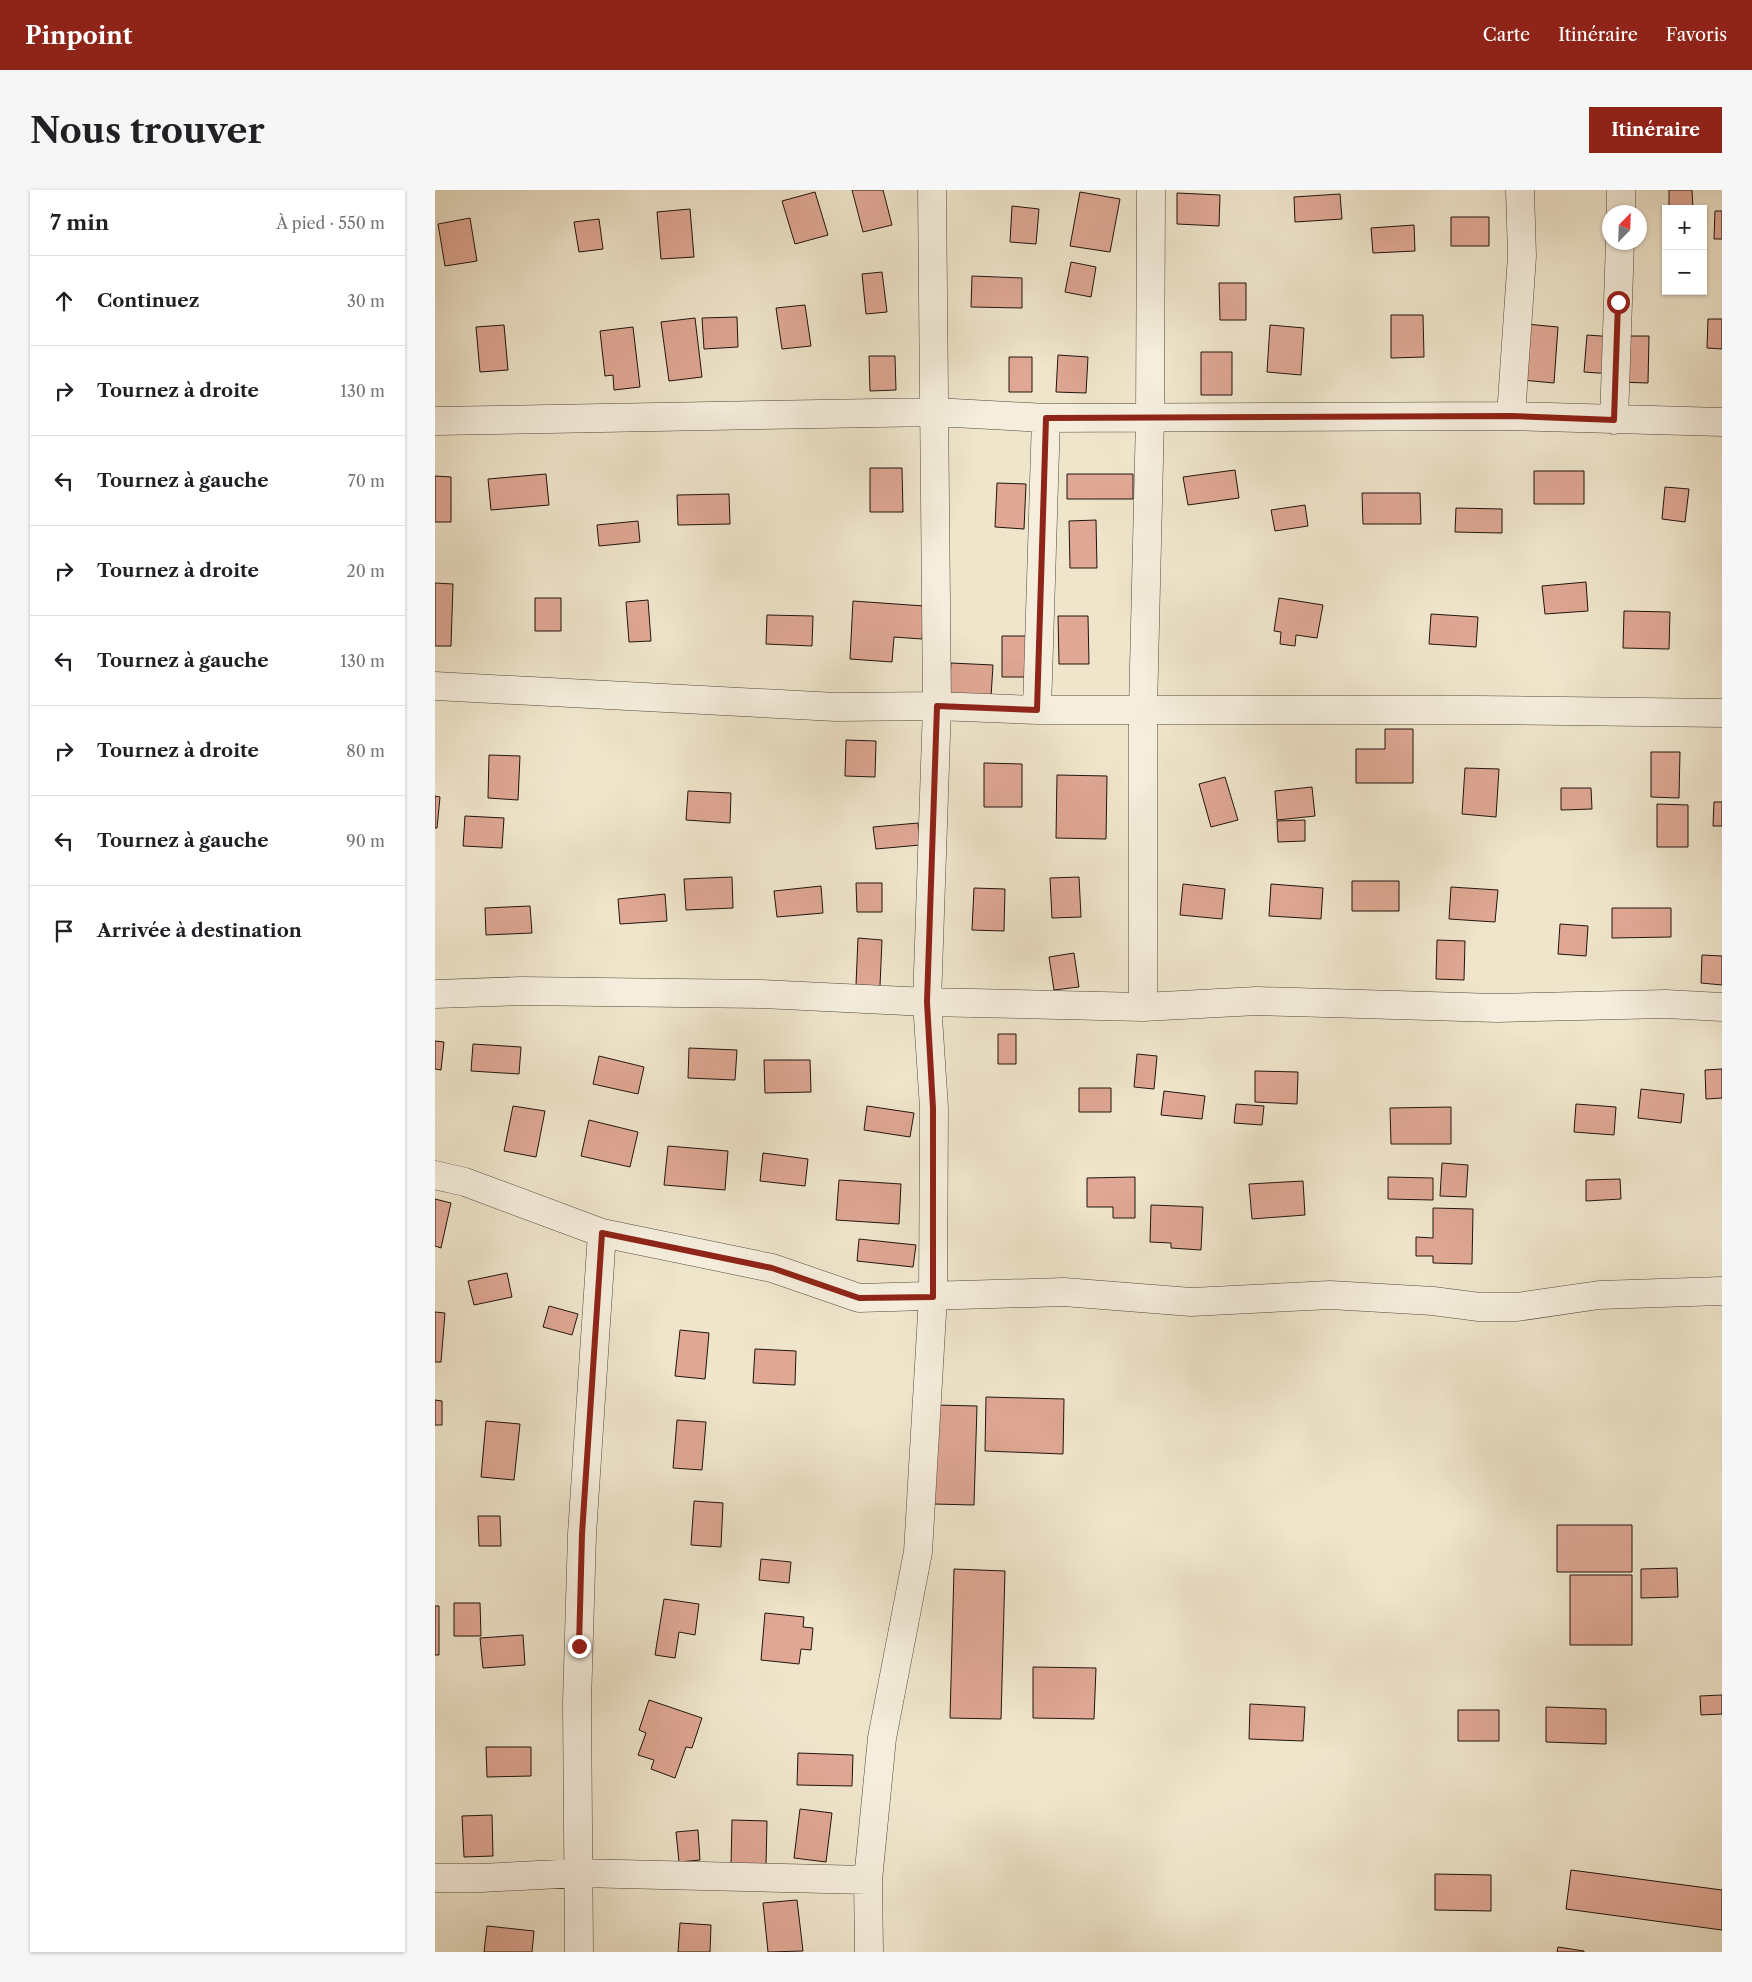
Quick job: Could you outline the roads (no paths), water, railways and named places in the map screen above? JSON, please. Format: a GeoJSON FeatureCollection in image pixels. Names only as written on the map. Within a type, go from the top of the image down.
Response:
{"type":"FeatureCollection","features":[{"type":"Feature","properties":{"kind":"street"},"geometry":{"type":"LineString","coordinates":[[869,1952],[868,1880],[882,1738],[918,1552],[933,1297],[933,1108],[927,1002],[937,706],[932,190]]}},
{"type":"Feature","properties":{"kind":"street"},"geometry":{"type":"LineString","coordinates":[[1143,1007],[1143,710],[1150,418],[1151,190]]}},
{"type":"Feature","properties":{"kind":"street"},"geometry":{"type":"LineString","coordinates":[[1511,416],[1522,256],[1520,190]]}},
{"type":"Feature","properties":{"kind":"street"},"geometry":{"type":"LineString","coordinates":[[1621,190],[1621,205]]}},
{"type":"Feature","properties":{"kind":"street"},"geometry":{"type":"LineString","coordinates":[[1614,420],[1620,250]]}},
{"type":"Feature","properties":{"kind":"street"},"geometry":{"type":"LineString","coordinates":[[435,421],[935,412],[1046,418],[1511,416],[1722,422]]}},
{"type":"Feature","properties":{"kind":"street"},"geometry":{"type":"LineString","coordinates":[[1037,710],[1046,418]]}},
{"type":"Feature","properties":{"kind":"street"},"geometry":{"type":"LineString","coordinates":[[435,686],[836,707],[937,706],[1037,710],[1477,710],[1722,713]]}},
{"type":"Feature","properties":{"kind":"street"},"geometry":{"type":"LineString","coordinates":[[435,994],[521,991],[760,994],[927,1002],[1143,1007],[1257,1001],[1497,1008],[1666,1004],[1722,1007]]}},
{"type":"Feature","properties":{"kind":"street"},"geometry":{"type":"LineString","coordinates":[[435,1175],[465,1182],[602,1233],[772,1268],[859,1298],[1064,1292],[1191,1302],[1330,1295],[1489,1307],[1517,1307],[1599,1295],[1722,1291]]}},
{"type":"Feature","properties":{"kind":"street"},"geometry":{"type":"LineString","coordinates":[[579,1952],[577,1702],[582,1534],[602,1233]]}},
{"type":"Feature","properties":{"kind":"street"},"geometry":{"type":"LineString","coordinates":[[435,1878],[481,1878],[579,1873],[868,1880]]}}]}
